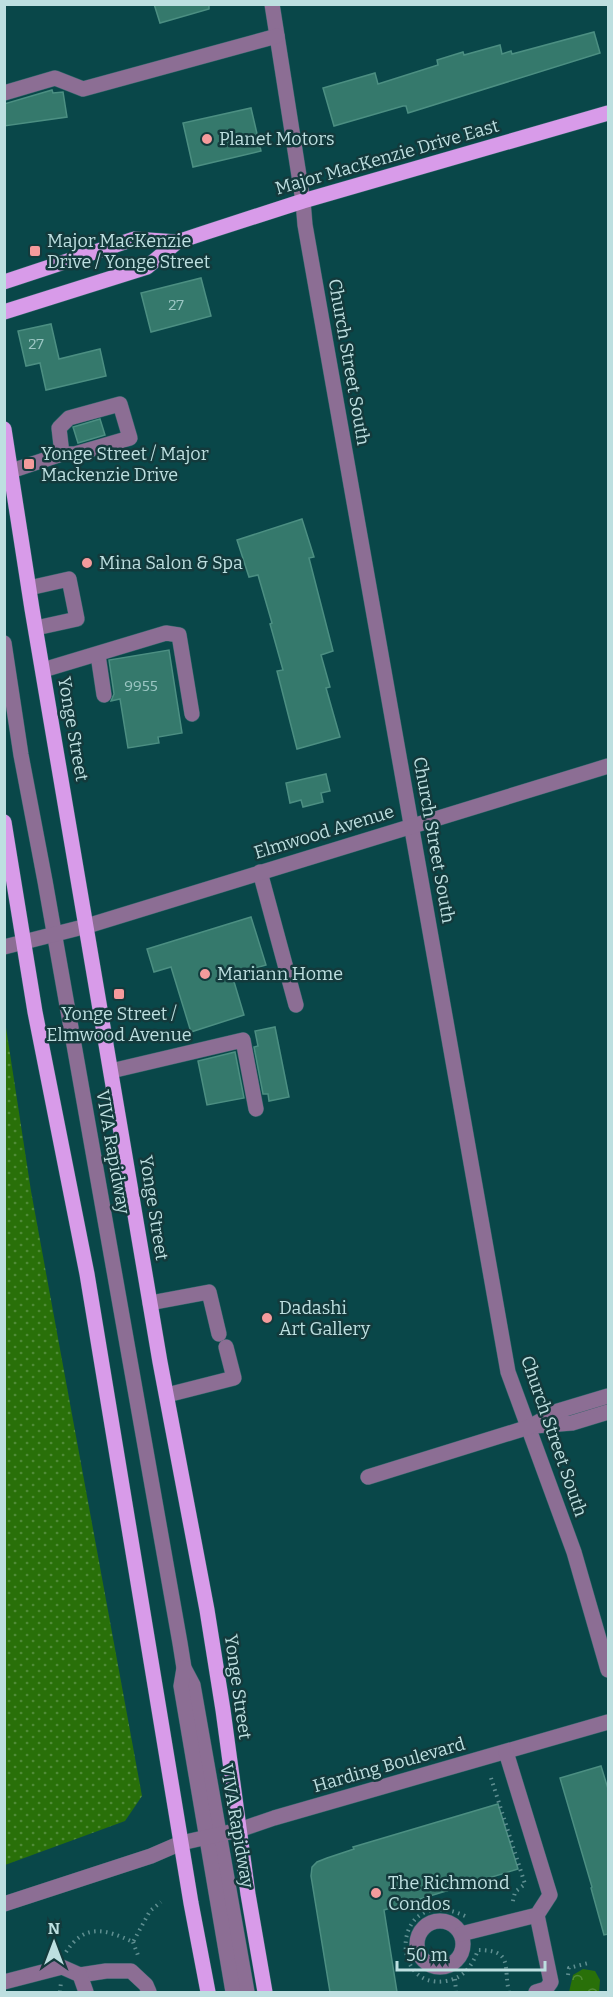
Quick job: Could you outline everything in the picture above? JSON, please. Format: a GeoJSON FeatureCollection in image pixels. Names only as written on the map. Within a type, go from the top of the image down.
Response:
{"type":"FeatureCollection","features":[{"type":"Feature","properties":{"kind":"main road","name":"Major MacKenzie Drive East"},"geometry":{"type":"LineString","coordinates":[[4,312],[147,267],[177,242],[303,201],[609,113]]}},
{"type":"Feature","properties":{"kind":"main road","name":"Major MacKenzie Drive East"},"geometry":{"type":"LineString","coordinates":[[4,282],[134,239],[177,242]]}},
{"type":"Feature","properties":{"kind":"main road","name":"Yonge Street"},"geometry":{"type":"LineString","coordinates":[[4,429],[150,1303],[207,1610],[265,1992]]}},
{"type":"Feature","properties":{"kind":"main road"},"geometry":{"type":"LineString","coordinates":[[4,822],[35,1012],[87,1274],[181,1843],[208,1992]]}},
{"type":"Feature","properties":{"kind":"street","name":"Church Street South"},"geometry":{"type":"LineString","coordinates":[[272,4],[305,225],[508,1372],[574,1552],[609,1670]]}},
{"type":"Feature","properties":{"kind":"street"},"geometry":{"type":"LineString","coordinates":[[4,93],[55,78],[83,89],[277,36]]}},
{"type":"Feature","properties":{"kind":"street"},"geometry":{"type":"LineString","coordinates":[[11,471],[62,454],[75,454],[130,438],[120,404],[69,418],[59,428],[62,454]]}},
{"type":"Feature","properties":{"kind":"street"},"geometry":{"type":"LineString","coordinates":[[29,588],[69,579],[77,619],[36,628]]}},
{"type":"Feature","properties":{"kind":"street"},"geometry":{"type":"LineString","coordinates":[[43,670],[166,633],[178,635],[192,714]]}},
{"type":"Feature","properties":{"kind":"street","name":"VIVA Rapidway"},"geometry":{"type":"LineString","coordinates":[[4,643],[21,755],[184,1668],[193,1685],[233,1992]]}},
{"type":"Feature","properties":{"kind":"street"},"geometry":{"type":"LineString","coordinates":[[98,655],[104,695]]}},
{"type":"Feature","properties":{"kind":"street","name":"Elmwood Avenue"},"geometry":{"type":"LineString","coordinates":[[4,947],[87,926],[609,766]]}},
{"type":"Feature","properties":{"kind":"street"},"geometry":{"type":"LineString","coordinates":[[260,872],[296,1005]]}},
{"type":"Feature","properties":{"kind":"street"},"geometry":{"type":"LineString","coordinates":[[111,1071],[243,1040],[256,1109]]}},
{"type":"Feature","properties":{"kind":"street"},"geometry":{"type":"LineString","coordinates":[[150,1303],[209,1292],[234,1378],[167,1395]]}},
{"type":"Feature","properties":{"kind":"street"},"geometry":{"type":"LineString","coordinates":[[529,1427],[558,1411],[609,1395]]}},
{"type":"Feature","properties":{"kind":"street"},"geometry":{"type":"LineString","coordinates":[[368,1476],[529,1427],[572,1423],[609,1412]]}},
{"type":"Feature","properties":{"kind":"street","name":"Harding Boulevard"},"geometry":{"type":"LineString","coordinates":[[4,1904],[151,1856],[181,1843],[239,1830],[609,1722]]}},
{"type":"Feature","properties":{"kind":"street"},"geometry":{"type":"LineString","coordinates":[[461,1934],[537,1915],[550,1895],[506,1752]]}},
{"type":"Feature","properties":{"kind":"street","name":"VIVA Rapidway"},"geometry":{"type":"LineString","coordinates":[[213,1836],[247,1992]]}},
{"type":"Feature","properties":{"kind":"street"},"geometry":{"type":"LineString","coordinates":[[536,1992],[546,1989],[551,1982],[537,1915]]}},
{"type":"Feature","properties":{"kind":"street"},"geometry":{"type":"LineString","coordinates":[[4,1982],[62,1967],[80,1975],[106,1971],[131,1971],[146,1985],[149,1992]]}},
{"type":"Feature","properties":{"kind":"street"},"geometry":{"type":"LineString","coordinates":[[80,1975],[86,1992]]}},
{"type":"Feature","properties":{"kind":"path"},"geometry":{"type":"LineString","coordinates":[[491,1778],[525,1884],[515,1892],[512,1906]]}},
{"type":"Feature","properties":{"kind":"path"},"geometry":{"type":"LineString","coordinates":[[60,1992],[64,1954],[75,1937],[89,1932],[110,1932],[133,1942],[150,1911],[161,1902]]}},
{"type":"Feature","properties":{"kind":"path"},"geometry":{"type":"LineString","coordinates":[[466,1916],[444,1908],[432,1909],[412,1921],[406,1931],[404,1943],[405,1955],[411,1966],[419,1975],[437,1981],[455,1979],[469,1967],[478,1950],[491,1950],[504,1958],[509,1992]]}},
{"type":"Feature","properties":{"kind":"path"},"geometry":{"type":"LineString","coordinates":[[568,1980],[569,1968],[588,1963]]}},
{"type":"Feature","properties":{"kind":"path"},"geometry":{"type":"LineString","coordinates":[[455,1979],[456,1992]]}},
{"type":"Feature","properties":{"kind":"green space"},"geometry":{"type":"Polygon","coordinates":[[[5,1021],[31,1191],[142,1796],[125,1821],[5,1865],[5,1021]]]}},
{"type":"Feature","properties":{"kind":"green space"},"geometry":{"type":"Polygon","coordinates":[[[583,1969],[595,1971],[600,1980],[599,1992],[569,1992],[573,1975],[583,1969]]]}},
{"type":"Feature","properties":{"kind":"building"},"geometry":{"type":"Polygon","coordinates":[[[154,4],[209,4],[209,9],[160,23],[154,4]]]}},
{"type":"Feature","properties":{"kind":"building"},"geometry":{"type":"Polygon","coordinates":[[[594,32],[600,53],[408,113],[406,106],[403,106],[334,126],[323,88],[375,73],[378,84],[438,65],[437,60],[463,52],[464,55],[500,45],[502,54],[511,51],[512,54],[594,32]]]}},
{"type":"Feature","properties":{"kind":"building"},"geometry":{"type":"Polygon","coordinates":[[[52,90],[53,93],[63,92],[67,117],[4,126],[4,104],[52,90]]]}},
{"type":"Feature","properties":{"kind":"building"},"geometry":{"type":"Polygon","coordinates":[[[251,108],[261,151],[193,167],[183,123],[251,108]]]}},
{"type":"Feature","properties":{"kind":"building"},"geometry":{"type":"Polygon","coordinates":[[[201,278],[211,316],[151,332],[141,293],[201,278]]]}},
{"type":"Feature","properties":{"kind":"building"},"geometry":{"type":"Polygon","coordinates":[[[51,324],[59,359],[100,349],[106,376],[46,390],[40,363],[26,366],[18,331],[51,324]]]}},
{"type":"Feature","properties":{"kind":"building"},"geometry":{"type":"Polygon","coordinates":[[[100,419],[105,435],[78,443],[73,427],[100,419]]]}},
{"type":"Feature","properties":{"kind":"building"},"geometry":{"type":"Polygon","coordinates":[[[302,519],[314,557],[309,558],[333,651],[321,655],[330,687],[326,688],[340,737],[297,749],[277,671],[283,670],[270,624],[272,623],[258,575],[249,577],[237,540],[302,519]]]}},
{"type":"Feature","properties":{"kind":"building"},"geometry":{"type":"Polygon","coordinates":[[[169,650],[182,733],[158,737],[159,743],[128,748],[120,699],[111,701],[114,694],[109,660],[169,650]]]}},
{"type":"Feature","properties":{"kind":"building"},"geometry":{"type":"Polygon","coordinates":[[[326,774],[330,791],[321,793],[323,802],[303,807],[301,800],[290,803],[286,783],[326,774]]]}},
{"type":"Feature","properties":{"kind":"building","name":"Mariann Home"},"geometry":{"type":"Polygon","coordinates":[[[251,917],[266,965],[232,975],[244,1015],[191,1032],[171,967],[154,972],[147,949],[251,917]]]}},
{"type":"Feature","properties":{"kind":"building"},"geometry":{"type":"Polygon","coordinates":[[[275,1027],[289,1097],[269,1101],[268,1094],[263,1094],[254,1047],[258,1046],[255,1031],[275,1027]]]}},
{"type":"Feature","properties":{"kind":"building"},"geometry":{"type":"Polygon","coordinates":[[[235,1052],[244,1098],[207,1105],[198,1061],[235,1052]]]}},
{"type":"Feature","properties":{"kind":"building"},"geometry":{"type":"Polygon","coordinates":[[[601,1766],[609,1792],[609,1934],[604,1935],[560,1778],[601,1766]]]}},
{"type":"Feature","properties":{"kind":"building","name":"The Richmond Condos"},"geometry":{"type":"Polygon","coordinates":[[[498,1804],[518,1869],[384,1910],[397,1992],[330,1992],[311,1876],[312,1867],[317,1862],[354,1849],[353,1847],[498,1804]]]}},
{"type":"Feature","properties":{"kind":"place","name":"Planet Motors"},"geometry":{"type":"Point","coordinates":[207,139]}},
{"type":"Feature","properties":{"kind":"place","name":"Major MacKenzie Drive / Yonge Street"},"geometry":{"type":"Point","coordinates":[35,251]}},
{"type":"Feature","properties":{"kind":"place","name":"Yonge Street / Major Mackenzie Drive"},"geometry":{"type":"Point","coordinates":[29,464]}},
{"type":"Feature","properties":{"kind":"place","name":"Mina Salon & Spa"},"geometry":{"type":"Point","coordinates":[87,563]}},
{"type":"Feature","properties":{"kind":"place","name":"Mariann Home"},"geometry":{"type":"Point","coordinates":[205,974]}},
{"type":"Feature","properties":{"kind":"place","name":"Yonge Street / Elmwood Avenue"},"geometry":{"type":"Point","coordinates":[119,994]}},
{"type":"Feature","properties":{"kind":"place","name":"Dadashi Art Gallery"},"geometry":{"type":"Point","coordinates":[267,1318]}},
{"type":"Feature","properties":{"kind":"place","name":"The Richmond Condos"},"geometry":{"type":"Point","coordinates":[376,1893]}}]}
